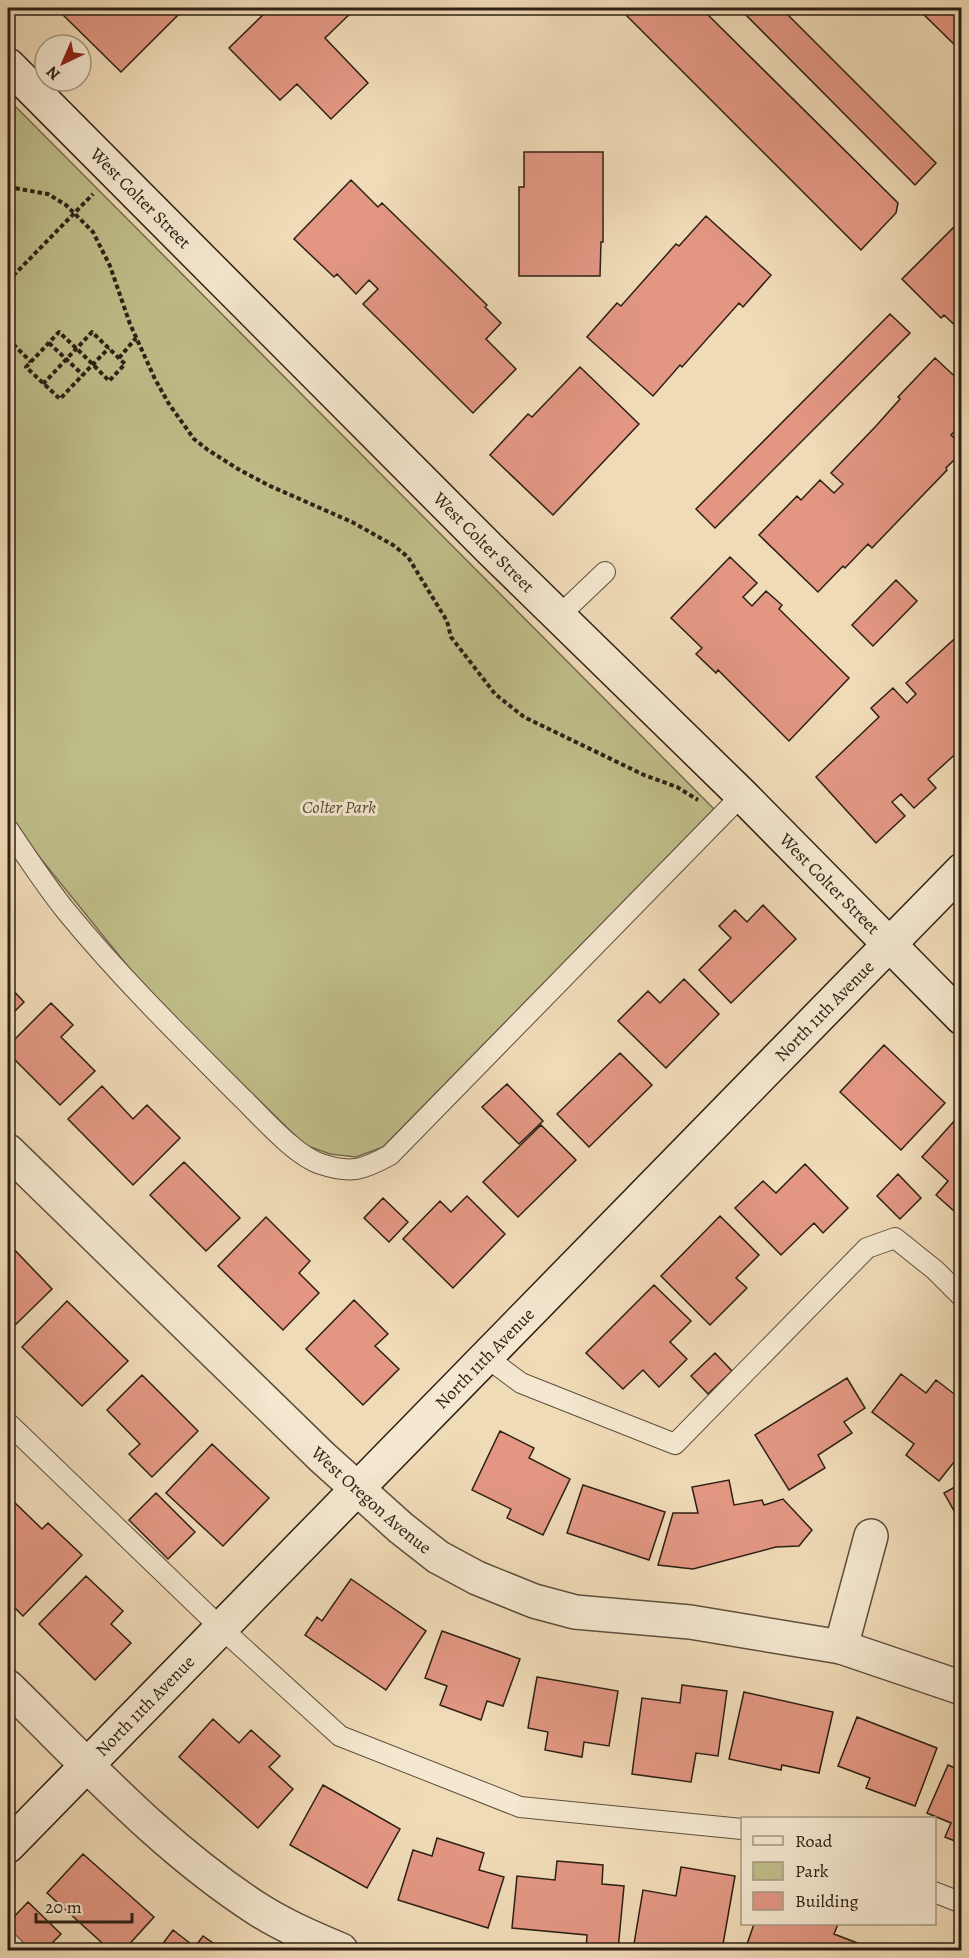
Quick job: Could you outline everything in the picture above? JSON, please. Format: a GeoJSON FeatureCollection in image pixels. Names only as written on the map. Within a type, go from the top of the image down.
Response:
{"type":"FeatureCollection","features":[{"type":"Feature","properties":{"kind":"street","name":"West Colter Street"},"geometry":{"type":"LineString","coordinates":[[8,65],[490,549],[742,795],[962,1018]]}},
{"type":"Feature","properties":{"kind":"street","name":"North 11th Avenue"},"geometry":{"type":"LineString","coordinates":[[8,1846],[962,870]]}},
{"type":"Feature","properties":{"kind":"street","name":"West Oregon Avenue"},"geometry":{"type":"LineString","coordinates":[[8,1151],[356,1488],[438,1557],[477,1578],[534,1601],[574,1612],[690,1622],[841,1647],[962,1688]]}},
{"type":"Feature","properties":{"kind":"street"},"geometry":{"type":"LineString","coordinates":[[841,1647],[871,1536]]}},
{"type":"Feature","properties":{"kind":"street"},"geometry":{"type":"LineString","coordinates":[[8,1687],[122,1802],[194,1864],[260,1911],[340,1950]]}},
{"type":"Feature","properties":{"kind":"lane"},"geometry":{"type":"LineString","coordinates":[[560,615],[604,572]]}},
{"type":"Feature","properties":{"kind":"lane"},"geometry":{"type":"LineString","coordinates":[[8,830],[65,909],[105,957],[207,1063],[290,1145],[319,1164],[346,1170],[368,1168],[390,1155],[742,795]]}},
{"type":"Feature","properties":{"kind":"lane"},"geometry":{"type":"LineString","coordinates":[[486,1357],[521,1383],[675,1444],[867,1248],[895,1238],[935,1270],[962,1297]]}},
{"type":"Feature","properties":{"kind":"lane"},"geometry":{"type":"LineString","coordinates":[[8,1423],[221,1628],[340,1736],[520,1807],[741,1829]]}},
{"type":"Feature","properties":{"kind":"lane"},"geometry":{"type":"LineString","coordinates":[[936,1893],[962,1903]]}},
{"type":"Feature","properties":{"kind":"lane"},"geometry":{"type":"LineString","coordinates":[[8,1942],[16,1950]]}},
{"type":"Feature","properties":{"kind":"path"},"geometry":{"type":"LineString","coordinates":[[8,281],[115,173]]}},
{"type":"Feature","properties":{"kind":"path"},"geometry":{"type":"LineString","coordinates":[[8,187],[48,194],[75,212],[93,232],[110,266],[124,310],[155,380],[194,440],[237,469],[352,522],[393,545],[408,557],[447,621],[452,637],[495,694],[524,717],[645,775],[677,787],[702,803],[718,819]]}},
{"type":"Feature","properties":{"kind":"path"},"geometry":{"type":"LineString","coordinates":[[44,384],[66,360],[77,349],[93,332],[109,348],[118,357],[125,364],[109,381],[93,365],[77,349],[60,332],[26,367],[44,384],[60,399],[82,375],[93,365],[109,348]]}},
{"type":"Feature","properties":{"kind":"path"},"geometry":{"type":"LineString","coordinates":[[118,357],[136,338]]}},
{"type":"Feature","properties":{"kind":"path"},"geometry":{"type":"LineString","coordinates":[[8,339],[31,362]]}},
{"type":"Feature","properties":{"kind":"path"},"geometry":{"type":"LineString","coordinates":[[49,343],[82,375]]}},
{"type":"Feature","properties":{"kind":"green space","name":"Colter Park"},"geometry":{"type":"Polygon","coordinates":[[[8,99],[714,809],[383,1147],[356,1157],[330,1154],[305,1145],[151,995],[16,828],[8,815],[8,99]]]}},
{"type":"Feature","properties":{"kind":"building"},"geometry":{"type":"Polygon","coordinates":[[[56,8],[180,8],[183,10],[121,72],[93,44],[93,33],[81,33],[56,8]]]}},
{"type":"Feature","properties":{"kind":"building"},"geometry":{"type":"Polygon","coordinates":[[[270,8],[356,8],[325,38],[368,83],[331,119],[297,84],[280,100],[229,48],[270,8]]]}},
{"type":"Feature","properties":{"kind":"building"},"geometry":{"type":"Polygon","coordinates":[[[619,8],[701,8],[898,203],[896,213],[861,250],[619,8]]]}},
{"type":"Feature","properties":{"kind":"building"},"geometry":{"type":"Polygon","coordinates":[[[739,8],[781,8],[936,163],[915,185],[739,8]]]}},
{"type":"Feature","properties":{"kind":"building"},"geometry":{"type":"Polygon","coordinates":[[[917,8],[962,8],[962,52],[917,8]]]}},
{"type":"Feature","properties":{"kind":"building"},"geometry":{"type":"Polygon","coordinates":[[[524,152],[603,152],[603,242],[601,242],[600,276],[519,276],[519,187],[524,187],[524,152]]]}},
{"type":"Feature","properties":{"kind":"building"},"geometry":{"type":"Polygon","coordinates":[[[351,180],[378,207],[382,203],[487,305],[485,307],[501,323],[486,339],[516,369],[473,413],[363,304],[378,289],[369,280],[356,294],[337,274],[334,277],[294,239],[351,180]]]}},
{"type":"Feature","properties":{"kind":"building"},"geometry":{"type":"Polygon","coordinates":[[[706,216],[771,275],[743,307],[739,303],[653,396],[587,337],[617,303],[621,306],[676,244],[679,246],[706,216]]]}},
{"type":"Feature","properties":{"kind":"building"},"geometry":{"type":"Polygon","coordinates":[[[960,221],[962,222],[962,332],[944,315],[941,318],[902,279],[960,221]]]}},
{"type":"Feature","properties":{"kind":"building"},"geometry":{"type":"Polygon","coordinates":[[[890,314],[910,333],[715,528],[696,509],[890,314]]]}},
{"type":"Feature","properties":{"kind":"building"},"geometry":{"type":"Polygon","coordinates":[[[935,358],[962,383],[962,428],[960,426],[951,435],[962,445],[962,452],[872,548],[868,544],[818,592],[759,535],[797,496],[801,500],[820,480],[834,493],[843,484],[831,473],[876,426],[900,399],[898,397],[935,358]]]}},
{"type":"Feature","properties":{"kind":"building"},"geometry":{"type":"Polygon","coordinates":[[[580,367],[639,424],[553,515],[490,455],[528,414],[532,417],[580,367]]]}},
{"type":"Feature","properties":{"kind":"building"},"geometry":{"type":"Polygon","coordinates":[[[730,557],[757,583],[743,597],[752,606],[766,591],[782,605],[779,609],[849,678],[789,741],[718,670],[716,673],[696,654],[702,648],[671,618],[730,557]]]}},
{"type":"Feature","properties":{"kind":"building"},"geometry":{"type":"Polygon","coordinates":[[[896,580],[917,601],[873,646],[852,625],[896,580]]]}},
{"type":"Feature","properties":{"kind":"building"},"geometry":{"type":"Polygon","coordinates":[[[962,632],[962,748],[928,779],[936,788],[914,808],[901,794],[892,802],[905,816],[876,843],[816,777],[879,717],[871,708],[893,688],[907,703],[916,694],[906,683],[962,632]]]}},
{"type":"Feature","properties":{"kind":"building"},"geometry":{"type":"Polygon","coordinates":[[[763,905],[796,939],[731,1003],[699,970],[731,938],[719,926],[735,910],[747,922],[763,905]]]}},
{"type":"Feature","properties":{"kind":"building"},"geometry":{"type":"Polygon","coordinates":[[[684,979],[719,1014],[666,1068],[618,1021],[648,991],[660,1003],[684,979]]]}},
{"type":"Feature","properties":{"kind":"building"},"geometry":{"type":"Polygon","coordinates":[[[8,985],[24,1002],[8,1018],[8,985]]]}},
{"type":"Feature","properties":{"kind":"building"},"geometry":{"type":"Polygon","coordinates":[[[51,1003],[73,1025],[61,1037],[95,1071],[60,1105],[8,1053],[8,1046],[51,1003]]]}},
{"type":"Feature","properties":{"kind":"building"},"geometry":{"type":"Polygon","coordinates":[[[884,1045],[945,1103],[901,1150],[840,1092],[884,1045]]]}},
{"type":"Feature","properties":{"kind":"building"},"geometry":{"type":"Polygon","coordinates":[[[620,1053],[652,1085],[589,1147],[557,1114],[620,1053]]]}},
{"type":"Feature","properties":{"kind":"building"},"geometry":{"type":"Polygon","coordinates":[[[507,1084],[543,1121],[519,1144],[482,1107],[507,1084]]]}},
{"type":"Feature","properties":{"kind":"building"},"geometry":{"type":"Polygon","coordinates":[[[102,1086],[133,1119],[147,1105],[180,1138],[133,1185],[68,1119],[102,1086]]]}},
{"type":"Feature","properties":{"kind":"building"},"geometry":{"type":"Polygon","coordinates":[[[956,1119],[962,1124],[962,1218],[936,1195],[948,1181],[922,1157],[956,1119]]]}},
{"type":"Feature","properties":{"kind":"building"},"geometry":{"type":"Polygon","coordinates":[[[541,1125],[576,1160],[518,1217],[483,1182],[541,1125]]]}},
{"type":"Feature","properties":{"kind":"building"},"geometry":{"type":"Polygon","coordinates":[[[184,1162],[240,1218],[206,1251],[150,1195],[184,1162]]]}},
{"type":"Feature","properties":{"kind":"building"},"geometry":{"type":"Polygon","coordinates":[[[805,1164],[848,1208],[823,1233],[814,1223],[781,1255],[735,1208],[763,1181],[776,1193],[805,1164]]]}},
{"type":"Feature","properties":{"kind":"building"},"geometry":{"type":"Polygon","coordinates":[[[898,1174],[921,1198],[900,1219],[877,1196],[898,1174]]]}},
{"type":"Feature","properties":{"kind":"building"},"geometry":{"type":"Polygon","coordinates":[[[467,1196],[505,1234],[453,1288],[403,1239],[440,1201],[451,1212],[467,1196]]]}},
{"type":"Feature","properties":{"kind":"building"},"geometry":{"type":"Polygon","coordinates":[[[383,1198],[408,1222],[389,1242],[364,1218],[383,1198]]]}},
{"type":"Feature","properties":{"kind":"building"},"geometry":{"type":"Polygon","coordinates":[[[720,1216],[759,1255],[736,1278],[747,1288],[710,1325],[661,1276],[720,1216]]]}},
{"type":"Feature","properties":{"kind":"building"},"geometry":{"type":"Polygon","coordinates":[[[266,1217],[310,1261],[299,1273],[319,1293],[283,1330],[218,1266],[266,1217]]]}},
{"type":"Feature","properties":{"kind":"building"},"geometry":{"type":"Polygon","coordinates":[[[8,1243],[52,1289],[8,1332],[8,1243]]]}},
{"type":"Feature","properties":{"kind":"building"},"geometry":{"type":"Polygon","coordinates":[[[654,1285],[691,1321],[670,1342],[687,1359],[659,1387],[643,1370],[623,1389],[586,1353],[654,1285]]]}},
{"type":"Feature","properties":{"kind":"building"},"geometry":{"type":"Polygon","coordinates":[[[354,1300],[388,1334],[375,1346],[399,1369],[363,1405],[306,1349],[354,1300]]]}},
{"type":"Feature","properties":{"kind":"building"},"geometry":{"type":"Polygon","coordinates":[[[67,1301],[128,1361],[82,1406],[22,1347],[67,1301]]]}},
{"type":"Feature","properties":{"kind":"building"},"geometry":{"type":"Polygon","coordinates":[[[715,1353],[732,1371],[708,1394],[691,1376],[715,1353]]]}},
{"type":"Feature","properties":{"kind":"building"},"geometry":{"type":"Polygon","coordinates":[[[901,1374],[926,1393],[936,1380],[962,1400],[962,1405],[956,1411],[962,1415],[962,1452],[939,1481],[906,1455],[914,1444],[872,1412],[901,1374]]]}},
{"type":"Feature","properties":{"kind":"building"},"geometry":{"type":"Polygon","coordinates":[[[142,1375],[198,1431],[152,1477],[129,1454],[140,1444],[107,1410],[142,1375]]]}},
{"type":"Feature","properties":{"kind":"building"},"geometry":{"type":"Polygon","coordinates":[[[847,1378],[865,1408],[844,1422],[852,1433],[818,1455],[825,1468],[789,1490],[755,1435],[847,1378]]]}},
{"type":"Feature","properties":{"kind":"building"},"geometry":{"type":"Polygon","coordinates":[[[500,1431],[534,1448],[529,1458],[570,1479],[543,1535],[507,1518],[511,1509],[472,1490],[500,1431]]]}},
{"type":"Feature","properties":{"kind":"building"},"geometry":{"type":"Polygon","coordinates":[[[212,1444],[269,1498],[223,1546],[166,1493],[212,1444]]]}},
{"type":"Feature","properties":{"kind":"building"},"geometry":{"type":"Polygon","coordinates":[[[729,1480],[734,1505],[762,1500],[764,1505],[783,1499],[812,1530],[799,1546],[776,1547],[693,1569],[658,1565],[673,1513],[698,1513],[692,1487],[729,1480]]]}},
{"type":"Feature","properties":{"kind":"building"},"geometry":{"type":"Polygon","coordinates":[[[962,1483],[962,1525],[944,1493],[962,1483]]]}},
{"type":"Feature","properties":{"kind":"building"},"geometry":{"type":"Polygon","coordinates":[[[583,1485],[665,1512],[649,1560],[567,1533],[583,1485]]]}},
{"type":"Feature","properties":{"kind":"building"},"geometry":{"type":"Polygon","coordinates":[[[156,1493],[195,1532],[168,1559],[129,1520],[156,1493]]]}},
{"type":"Feature","properties":{"kind":"building"},"geometry":{"type":"Polygon","coordinates":[[[11,1499],[42,1529],[48,1523],[82,1555],[23,1616],[8,1601],[8,1503],[11,1499]]]}},
{"type":"Feature","properties":{"kind":"building"},"geometry":{"type":"Polygon","coordinates":[[[86,1576],[123,1611],[111,1624],[131,1643],[95,1680],[39,1624],[86,1576]]]}},
{"type":"Feature","properties":{"kind":"building"},"geometry":{"type":"Polygon","coordinates":[[[351,1579],[426,1631],[386,1690],[305,1635],[317,1617],[322,1621],[351,1579]]]}},
{"type":"Feature","properties":{"kind":"building"},"geometry":{"type":"Polygon","coordinates":[[[442,1631],[520,1659],[503,1706],[487,1701],[481,1720],[440,1705],[447,1686],[425,1678],[442,1631]]]}},
{"type":"Feature","properties":{"kind":"building"},"geometry":{"type":"Polygon","coordinates":[[[537,1677],[618,1691],[609,1746],[584,1742],[582,1757],[545,1750],[548,1732],[528,1728],[537,1677]]]}},
{"type":"Feature","properties":{"kind":"building"},"geometry":{"type":"Polygon","coordinates":[[[682,1685],[727,1691],[718,1756],[696,1753],[691,1782],[632,1774],[642,1698],[680,1703],[682,1685]]]}},
{"type":"Feature","properties":{"kind":"building"},"geometry":{"type":"Polygon","coordinates":[[[744,1692],[833,1712],[819,1773],[782,1765],[781,1770],[729,1759],[744,1692]]]}},
{"type":"Feature","properties":{"kind":"building"},"geometry":{"type":"Polygon","coordinates":[[[857,1717],[937,1748],[915,1806],[866,1788],[870,1778],[838,1766],[857,1717]]]}},
{"type":"Feature","properties":{"kind":"building"},"geometry":{"type":"Polygon","coordinates":[[[213,1719],[239,1743],[251,1730],[280,1756],[269,1767],[293,1789],[258,1828],[179,1757],[213,1719]]]}},
{"type":"Feature","properties":{"kind":"building"},"geometry":{"type":"Polygon","coordinates":[[[948,1765],[962,1771],[962,1844],[945,1837],[951,1823],[927,1813],[948,1765]]]}},
{"type":"Feature","properties":{"kind":"building"},"geometry":{"type":"Polygon","coordinates":[[[323,1785],[400,1829],[367,1888],[290,1845],[323,1785]]]}},
{"type":"Feature","properties":{"kind":"building"},"geometry":{"type":"Polygon","coordinates":[[[437,1838],[484,1853],[479,1870],[504,1877],[488,1928],[398,1900],[413,1850],[432,1856],[437,1838]]]}},
{"type":"Feature","properties":{"kind":"building"},"geometry":{"type":"Polygon","coordinates":[[[83,1854],[154,1917],[124,1950],[110,1950],[47,1893],[83,1854]]]}},
{"type":"Feature","properties":{"kind":"building"},"geometry":{"type":"Polygon","coordinates":[[[557,1861],[603,1865],[602,1884],[624,1886],[618,1950],[586,1950],[587,1935],[512,1928],[517,1876],[555,1880],[557,1861]]]}},
{"type":"Feature","properties":{"kind":"building"},"geometry":{"type":"Polygon","coordinates":[[[681,1867],[735,1876],[722,1950],[672,1950],[634,1944],[643,1890],[676,1896],[681,1867]]]}},
{"type":"Feature","properties":{"kind":"building"},"geometry":{"type":"Polygon","coordinates":[[[28,1902],[61,1934],[45,1950],[28,1950],[8,1929],[8,1923],[28,1902]]]}},
{"type":"Feature","properties":{"kind":"building"},"geometry":{"type":"Polygon","coordinates":[[[754,1925],[838,1925],[834,1934],[860,1944],[858,1950],[745,1950],[754,1925]]]}},
{"type":"Feature","properties":{"kind":"building"},"geometry":{"type":"Polygon","coordinates":[[[173,1930],[195,1947],[203,1936],[223,1950],[158,1950],[173,1930]]]}}]}
